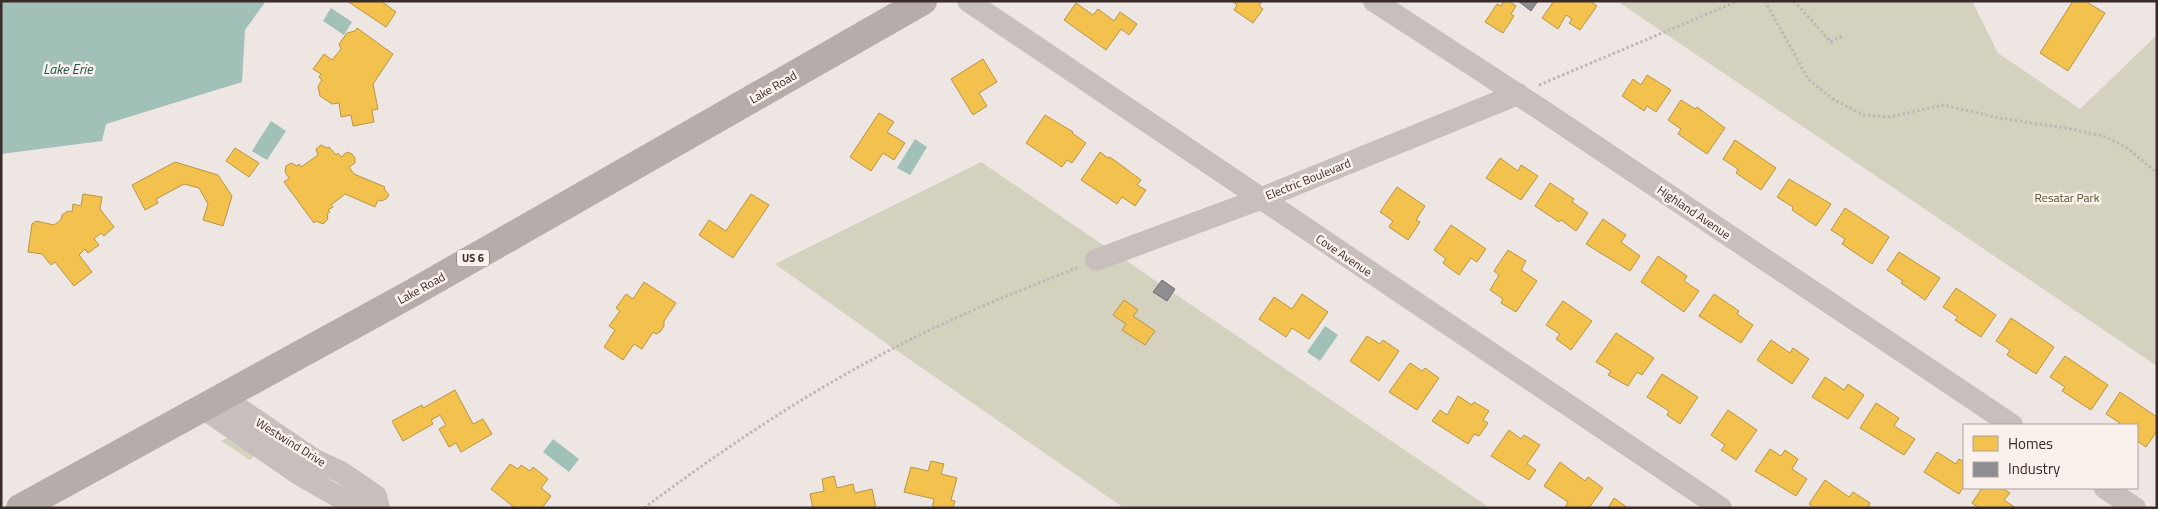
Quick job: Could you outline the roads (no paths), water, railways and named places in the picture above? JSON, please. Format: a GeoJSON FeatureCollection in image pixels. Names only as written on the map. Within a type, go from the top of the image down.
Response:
{"type":"FeatureCollection","features":[{"type":"Feature","properties":{"kind":"main road","name":"Lake Road"},"geometry":{"type":"LineString","coordinates":[[20,508],[414,292],[923,1]]}},
{"type":"Feature","properties":{"kind":"street","name":"Cove Avenue"},"geometry":{"type":"LineString","coordinates":[[968,1],[1721,508]]}},
{"type":"Feature","properties":{"kind":"street","name":"Highland Avenue"},"geometry":{"type":"LineString","coordinates":[[1374,1],[1518,94],[2011,424]]}},
{"type":"Feature","properties":{"kind":"street","name":"Electric Boulevard"},"geometry":{"type":"LineString","coordinates":[[1096,260],[1260,199],[1518,94]]}},
{"type":"Feature","properties":{"kind":"street","name":"Westwind Drive"},"geometry":{"type":"LineString","coordinates":[[212,402],[300,475],[358,508]]}},
{"type":"Feature","properties":{"kind":"street","name":"Westwind Drive"},"geometry":{"type":"LineString","coordinates":[[212,402],[315,460],[341,472],[376,496],[379,508]]}},
{"type":"Feature","properties":{"kind":"street"},"geometry":{"type":"LineString","coordinates":[[2106,489],[2135,508]]}},
{"type":"Feature","properties":{"kind":"water","name":"Lake Erie"},"geometry":{"type":"Polygon","coordinates":[[[1,1],[266,1],[245,30],[242,82],[106,124],[102,141],[1,154],[1,1]]]}},
{"type":"Feature","properties":{"kind":"water"},"geometry":{"type":"Polygon","coordinates":[[[331,8],[352,22],[344,35],[323,21],[331,8]]]}},
{"type":"Feature","properties":{"kind":"water"},"geometry":{"type":"Polygon","coordinates":[[[271,121],[286,131],[267,160],[252,151],[271,121]]]}},
{"type":"Feature","properties":{"kind":"water"},"geometry":{"type":"Polygon","coordinates":[[[915,139],[927,147],[910,175],[897,168],[915,139]]]}},
{"type":"Feature","properties":{"kind":"water"},"geometry":{"type":"Polygon","coordinates":[[[1325,326],[1338,335],[1320,361],[1307,352],[1325,326]]]}},
{"type":"Feature","properties":{"kind":"water"},"geometry":{"type":"Polygon","coordinates":[[[553,439],[579,459],[569,472],[543,452],[553,439]]]}},
{"type":"Feature","properties":{"kind":"park label","name":"Resatar Park"},"geometry":{"type":"Point","coordinates":[2067,197]}}]}
